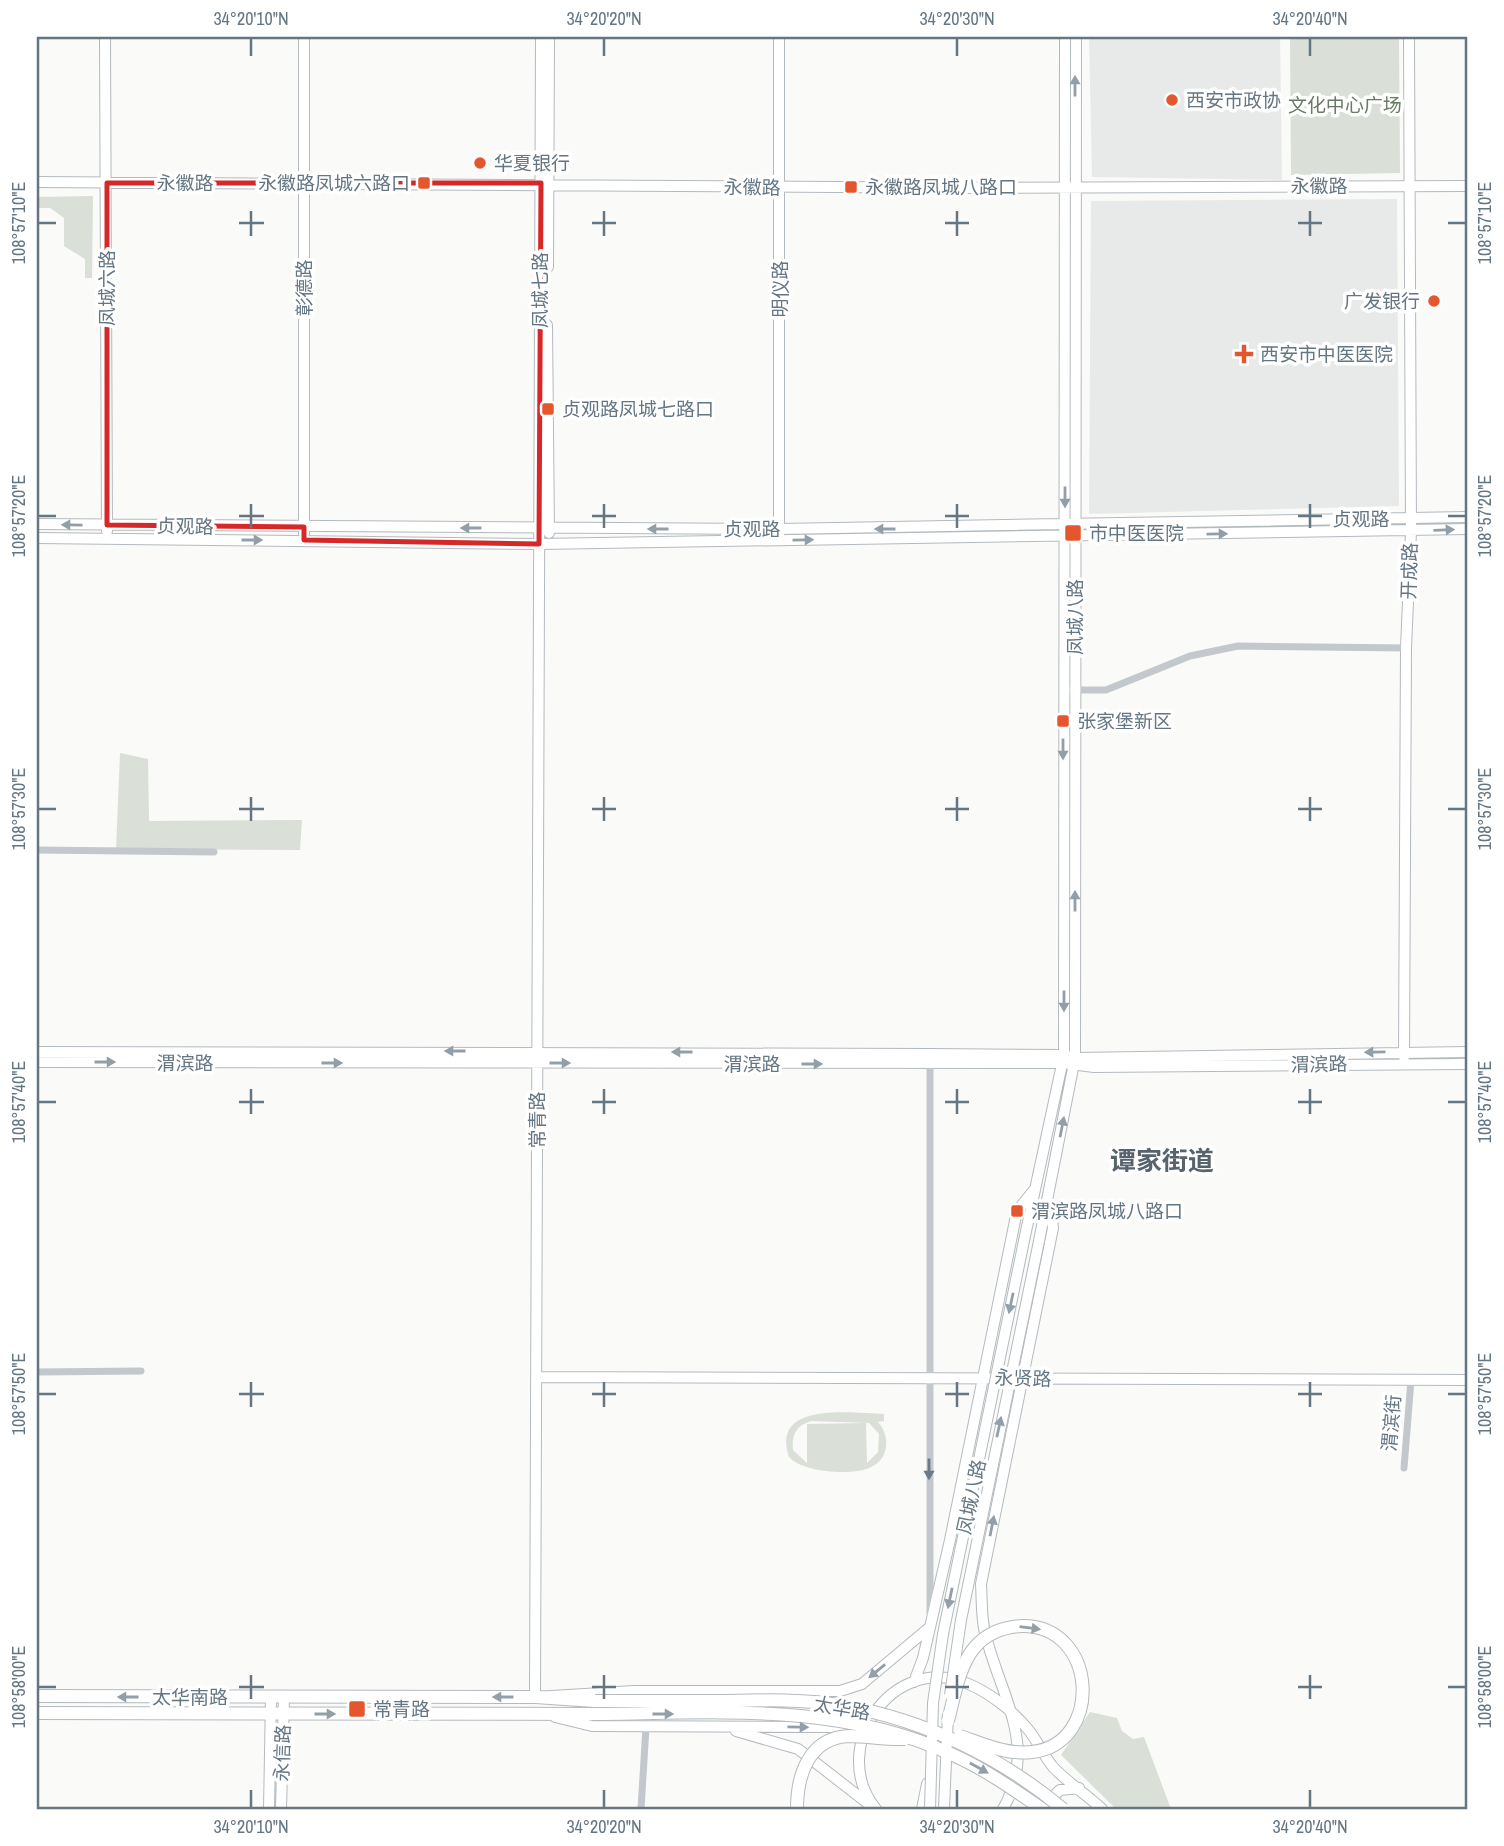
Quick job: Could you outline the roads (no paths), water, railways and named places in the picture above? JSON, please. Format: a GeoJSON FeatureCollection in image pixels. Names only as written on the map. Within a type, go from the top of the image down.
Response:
{"type":"FeatureCollection","features":[{"type":"Feature","properties":{"kind":"main road"},"geometry":{"type":"LineString","coordinates":[[898,1719],[921,1721],[1006,1751],[1034,1752],[1058,1742],[1081,1716],[1083,1679],[1073,1654],[1048,1631],[1032,1626],[1012,1626],[991,1633],[974,1648],[962,1672],[947,1721]]}},
{"type":"Feature","properties":{"kind":"main road","name":"太华南路"},"geometry":{"type":"LineString","coordinates":[[37,1696],[536,1697],[595,1707]]}},
{"type":"Feature","properties":{"kind":"main road","name":"太华路"},"geometry":{"type":"LineString","coordinates":[[595,1707],[795,1700],[843,1705],[898,1719],[981,1753],[1032,1784],[1063,1809]]}},
{"type":"Feature","properties":{"kind":"main road","name":"太华南路"},"geometry":{"type":"LineString","coordinates":[[37,1713],[535,1713],[595,1707]]}},
{"type":"Feature","properties":{"kind":"main road","name":"太华路"},"geometry":{"type":"LineString","coordinates":[[595,1707],[807,1715],[864,1724],[915,1739],[952,1754],[1000,1780],[1040,1809]]}},
{"type":"Feature","properties":{"kind":"main road"},"geometry":{"type":"LineString","coordinates":[[797,1809],[801,1769],[819,1747],[847,1736],[883,1741],[915,1739]]}},
{"type":"Feature","properties":{"kind":"main road"},"geometry":{"type":"LineString","coordinates":[[923,1809],[930,1774]]}},
{"type":"Feature","properties":{"kind":"street","name":"凤城六路"},"geometry":{"type":"LineString","coordinates":[[105,37],[107,539]]}},
{"type":"Feature","properties":{"kind":"street","name":"彰德路"},"geometry":{"type":"LineString","coordinates":[[304,37],[304,540]]}},
{"type":"Feature","properties":{"kind":"street","name":"凤城七路"},"geometry":{"type":"LineString","coordinates":[[541,37],[545,183]]}},
{"type":"Feature","properties":{"kind":"street","name":"凤城七路"},"geometry":{"type":"LineString","coordinates":[[544,543],[545,183],[549,37]]}},
{"type":"Feature","properties":{"kind":"street","name":"明仪路"},"geometry":{"type":"LineString","coordinates":[[779,37],[779,535]]}},
{"type":"Feature","properties":{"kind":"street","name":"凤城八路"},"geometry":{"type":"LineString","coordinates":[[944,1809],[947,1721],[961,1620],[1049,1194],[1069,1061],[1070,186],[1065,37]]}},
{"type":"Feature","properties":{"kind":"street","name":"凤城八路"},"geometry":{"type":"LineString","coordinates":[[1070,186],[1076,37]]}},
{"type":"Feature","properties":{"kind":"street","name":"开成路"},"geometry":{"type":"LineString","coordinates":[[1404,1057],[1406,648],[1410,525],[1409,37]]}},
{"type":"Feature","properties":{"kind":"street","name":"永徽路"},"geometry":{"type":"LineString","coordinates":[[37,182],[545,183],[780,187],[1467,186]]}},
{"type":"Feature","properties":{"kind":"street","name":"贞观路"},"geometry":{"type":"LineString","coordinates":[[1410,525],[1467,517]]}},
{"type":"Feature","properties":{"kind":"street","name":"贞观路"},"geometry":{"type":"LineString","coordinates":[[37,524],[545,528],[779,535]]}},
{"type":"Feature","properties":{"kind":"street","name":"贞观路"},"geometry":{"type":"LineString","coordinates":[[37,538],[544,543],[779,535],[1410,525],[1467,529]]}},
{"type":"Feature","properties":{"kind":"street","name":"常青路"},"geometry":{"type":"LineString","coordinates":[[536,1697],[537,1057],[544,543]]}},
{"type":"Feature","properties":{"kind":"street"},"geometry":{"type":"LineString","coordinates":[[1069,690],[1106,690],[1190,656],[1238,646],[1406,648]]}},
{"type":"Feature","properties":{"kind":"street"},"geometry":{"type":"LineString","coordinates":[[37,850],[214,852]]}},
{"type":"Feature","properties":{"kind":"street","name":"渭滨路"},"geometry":{"type":"LineString","coordinates":[[37,1052],[1069,1061],[1404,1057],[1467,1052]]}},
{"type":"Feature","properties":{"kind":"street","name":"渭滨路"},"geometry":{"type":"LineString","coordinates":[[37,1062],[537,1057]]}},
{"type":"Feature","properties":{"kind":"street","name":"渭滨路"},"geometry":{"type":"LineString","coordinates":[[1404,1057],[1467,1064]]}},
{"type":"Feature","properties":{"kind":"street"},"geometry":{"type":"LineString","coordinates":[[536,1697],[634,1691],[840,1691],[862,1684],[930,1627],[930,1059]]}},
{"type":"Feature","properties":{"kind":"street","name":"凤城八路"},"geometry":{"type":"LineString","coordinates":[[930,1809],[933,1703],[943,1634],[1025,1236],[1069,1061]]}},
{"type":"Feature","properties":{"kind":"street","name":"凤城八路"},"geometry":{"type":"LineString","coordinates":[[914,1682],[950,1540],[1017,1211],[1036,1188]]}},
{"type":"Feature","properties":{"kind":"street","name":"凤城八路"},"geometry":{"type":"LineString","coordinates":[[1003,1809],[1016,1786],[1020,1761],[1017,1736],[1008,1712],[999,1671],[984,1632],[981,1584],[1053,1228],[1049,1194]]}},
{"type":"Feature","properties":{"kind":"street"},"geometry":{"type":"LineString","coordinates":[[37,1372],[141,1371]]}},
{"type":"Feature","properties":{"kind":"street","name":"永贤路"},"geometry":{"type":"LineString","coordinates":[[536,1377],[983,1376],[1467,1380]]}},
{"type":"Feature","properties":{"kind":"street","name":"渭滨街"},"geometry":{"type":"LineString","coordinates":[[1404,1468],[1411,1380]]}},
{"type":"Feature","properties":{"kind":"street"},"geometry":{"type":"LineString","coordinates":[[950,1540],[955,1554],[968,1559],[986,1558]]}},
{"type":"Feature","properties":{"kind":"street"},"geometry":{"type":"LineString","coordinates":[[874,1808],[862,1783],[858,1758],[862,1732],[874,1710],[892,1693],[914,1682],[939,1678],[965,1682],[988,1694],[1026,1726],[1054,1768],[1102,1809]]}},
{"type":"Feature","properties":{"kind":"street","name":"永信路"},"geometry":{"type":"LineString","coordinates":[[277,1697],[281,1809]]}},
{"type":"Feature","properties":{"kind":"street"},"geometry":{"type":"LineString","coordinates":[[535,1713],[592,1726],[836,1727],[862,1732]]}},
{"type":"Feature","properties":{"kind":"street","name":"永信路"},"geometry":{"type":"LineString","coordinates":[[269,1809],[277,1714]]}},
{"type":"Feature","properties":{"kind":"street"},"geometry":{"type":"LineString","coordinates":[[706,1726],[730,1729],[798,1749],[874,1808]]}},
{"type":"Feature","properties":{"kind":"street"},"geometry":{"type":"LineString","coordinates":[[641,1809],[646,1727]]}},
{"type":"Feature","properties":{"kind":"street"},"geometry":{"type":"LineString","coordinates":[[1040,1809],[1060,1790],[1079,1788]]}},
{"type":"Feature","properties":{"kind":"place","name":"西安市政协"},"geometry":{"type":"Point","coordinates":[1172,100]}},
{"type":"Feature","properties":{"kind":"place","name":"华夏银行"},"geometry":{"type":"Point","coordinates":[480,163]}},
{"type":"Feature","properties":{"kind":"place","name":"永徽路凤城六路口"},"geometry":{"type":"Point","coordinates":[424,183]}},
{"type":"Feature","properties":{"kind":"place","name":"永徽路凤城八路口"},"geometry":{"type":"Point","coordinates":[851,187]}},
{"type":"Feature","properties":{"kind":"place","name":"广发银行"},"geometry":{"type":"Point","coordinates":[1434,301]}},
{"type":"Feature","properties":{"kind":"place","name":"西安市中医医院"},"geometry":{"type":"Point","coordinates":[1244,354]}},
{"type":"Feature","properties":{"kind":"place","name":"贞观路凤城七路口"},"geometry":{"type":"Point","coordinates":[548,409]}},
{"type":"Feature","properties":{"kind":"place","name":"市中医医院"},"geometry":{"type":"Point","coordinates":[1073,533]}},
{"type":"Feature","properties":{"kind":"place","name":"张家堡新区"},"geometry":{"type":"Point","coordinates":[1063,721]}},
{"type":"Feature","properties":{"kind":"place","name":"渭滨路凤城八路口"},"geometry":{"type":"Point","coordinates":[1017,1211]}},
{"type":"Feature","properties":{"kind":"place","name":"常青路"},"geometry":{"type":"Point","coordinates":[357,1709]}},
{"type":"Feature","properties":{"kind":"district","name":"谭家街道"},"geometry":{"type":"Point","coordinates":[1162,1161]}},
{"type":"Feature","properties":{"kind":"park label","name":"文化中心广场"},"geometry":{"type":"Point","coordinates":[1345,105]}}]}
